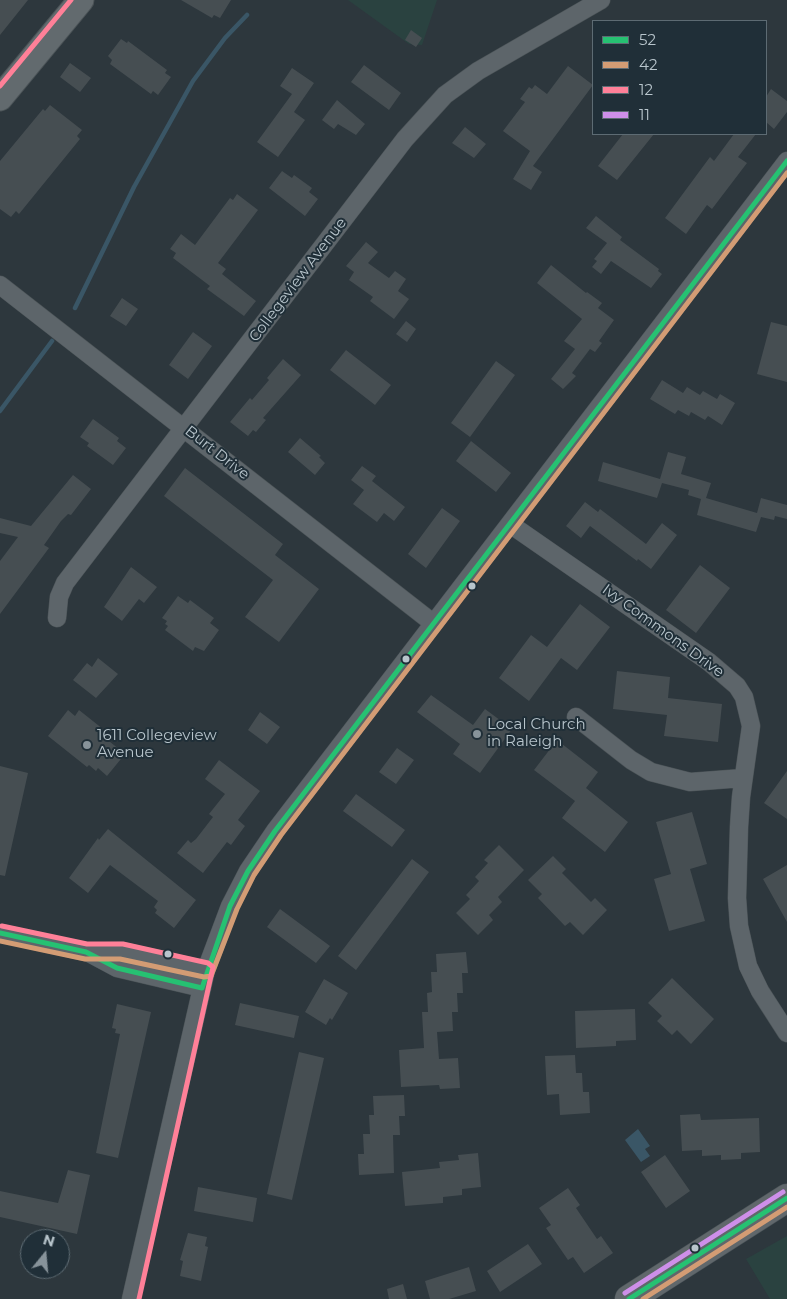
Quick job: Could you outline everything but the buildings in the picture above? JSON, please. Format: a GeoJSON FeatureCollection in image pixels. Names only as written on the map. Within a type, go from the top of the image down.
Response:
{"type":"FeatureCollection","features":[{"type":"Feature","properties":{"kind":"main road"},"geometry":{"type":"LineString","coordinates":[[0,98],[81,0]]}},
{"type":"Feature","properties":{"kind":"main road"},"geometry":{"type":"LineString","coordinates":[[629,1299],[787,1198]]}},
{"type":"Feature","properties":{"kind":"street","name":"Collegeview Avenue"},"geometry":{"type":"LineString","coordinates":[[58,618],[59,597],[65,583],[186,428],[405,139],[444,95],[478,71],[601,0]]}},
{"type":"Feature","properties":{"kind":"street"},"geometry":{"type":"LineString","coordinates":[[131,1299],[206,970],[230,906],[248,871],[275,831],[787,161]]}},
{"type":"Feature","properties":{"kind":"street","name":"Burt Drive"},"geometry":{"type":"LineString","coordinates":[[0,285],[434,623]]}},
{"type":"Feature","properties":{"kind":"street","name":"Ivy Commons Drive"},"geometry":{"type":"LineString","coordinates":[[510,524],[669,632],[737,686],[748,706],[751,726],[743,778],[739,827],[737,898],[739,926],[748,966],[760,991],[787,1033]]}},
{"type":"Feature","properties":{"kind":"street"},"geometry":{"type":"LineString","coordinates":[[576,717],[631,760],[651,772],[690,782],[743,778]]}},
{"type":"Feature","properties":{"kind":"street"},"geometry":{"type":"LineString","coordinates":[[0,934],[86,952],[121,951],[206,970]]}},
{"type":"Feature","properties":{"kind":"street"},"geometry":{"type":"LineString","coordinates":[[86,952],[117,968],[202,988]]}},
{"type":"Feature","properties":{"kind":"green space"},"geometry":{"type":"Polygon","coordinates":[[[348,0],[437,0],[422,45],[409,44],[348,0]]]}},
{"type":"Feature","properties":{"kind":"green space"},"geometry":{"type":"Polygon","coordinates":[[[787,1236],[787,1299],[770,1299],[746,1259],[787,1236]]]}},
{"type":"Feature","properties":{"kind":"water"},"geometry":{"type":"Polygon","coordinates":[[[638,1129],[650,1146],[645,1149],[650,1156],[641,1162],[625,1140],[638,1129]]]}},
{"type":"Feature","properties":{"kind":"waterway"},"geometry":{"type":"LineString","coordinates":[[75,308],[134,187],[193,81],[225,38],[247,15]]}},
{"type":"Feature","properties":{"kind":"waterway"},"geometry":{"type":"LineString","coordinates":[[0,411],[52,341]]}},
{"type":"Feature","properties":{"kind":"transit line","name":"12"},"geometry":{"type":"LineString","coordinates":[[0,86],[71,0]]}},
{"type":"Feature","properties":{"kind":"transit line","name":"52"},"geometry":{"type":"LineString","coordinates":[[0,933],[86,952],[117,968],[202,988],[230,906],[248,871],[275,831],[787,161]]}},
{"type":"Feature","properties":{"kind":"transit line","name":"42"},"geometry":{"type":"LineString","coordinates":[[0,941],[85,959],[120,959],[204,977],[211,976],[237,909],[254,875],[281,835],[787,173]]}},
{"type":"Feature","properties":{"kind":"transit line","name":"12"},"geometry":{"type":"LineString","coordinates":[[2,926],[87,944],[123,944],[208,963],[213,967],[139,1299]]}},
{"type":"Feature","properties":{"kind":"transit line","name":"11"},"geometry":{"type":"LineString","coordinates":[[625,1293],[783,1192]]}},
{"type":"Feature","properties":{"kind":"transit line","name":"52"},"geometry":{"type":"LineString","coordinates":[[629,1299],[787,1198]]}},
{"type":"Feature","properties":{"kind":"transit line","name":"42"},"geometry":{"type":"LineString","coordinates":[[643,1299],[787,1207]]}},
{"type":"Feature","properties":{"kind":"place","name":"Local Church in Raleigh"},"geometry":{"type":"Point","coordinates":[477,734]}},
{"type":"Feature","properties":{"kind":"place","name":"1611 Collegeview Avenue"},"geometry":{"type":"Point","coordinates":[87,745]}}]}
